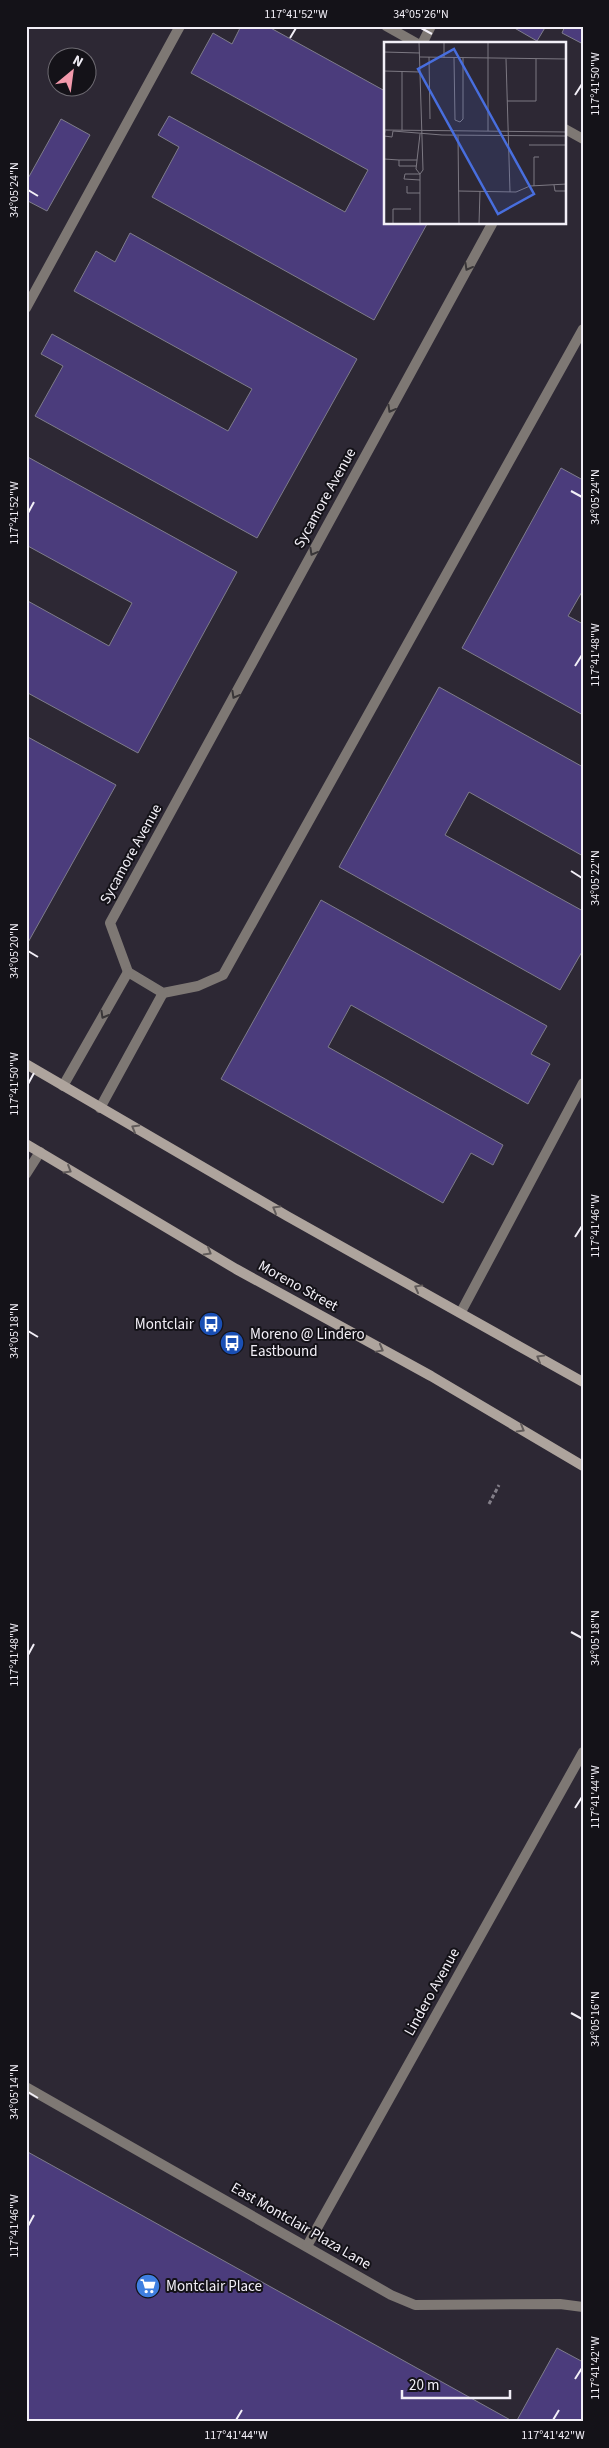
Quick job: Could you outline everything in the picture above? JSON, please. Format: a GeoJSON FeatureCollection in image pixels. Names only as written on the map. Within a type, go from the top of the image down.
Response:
{"type":"FeatureCollection","features":[{"type":"Feature","properties":{"kind":"street"},"geometry":{"type":"LineString","coordinates":[[26,308],[180,26]]}},
{"type":"Feature","properties":{"kind":"street"},"geometry":{"type":"LineString","coordinates":[[386,26],[416,42]]}},
{"type":"Feature","properties":{"kind":"street"},"geometry":{"type":"LineString","coordinates":[[421,42],[431,26]]}},
{"type":"Feature","properties":{"kind":"street"},"geometry":{"type":"LineString","coordinates":[[566,130],[583,139]]}},
{"type":"Feature","properties":{"kind":"street","name":"Sycamore Avenue"},"geometry":{"type":"LineString","coordinates":[[128,972],[110,923],[491,225]]}},
{"type":"Feature","properties":{"kind":"street"},"geometry":{"type":"LineString","coordinates":[[64,1086],[128,972],[163,993],[198,986],[223,975],[583,328]]}},
{"type":"Feature","properties":{"kind":"street"},"geometry":{"type":"LineString","coordinates":[[100,1108],[163,993]]}},
{"type":"Feature","properties":{"kind":"street"},"geometry":{"type":"LineString","coordinates":[[26,1064],[287,1216],[583,1382]]}},
{"type":"Feature","properties":{"kind":"street"},"geometry":{"type":"LineString","coordinates":[[460,1312],[583,1083]]}},
{"type":"Feature","properties":{"kind":"street","name":"Moreno Street"},"geometry":{"type":"LineString","coordinates":[[26,1144],[236,1269],[431,1376],[583,1466]]}},
{"type":"Feature","properties":{"kind":"street"},"geometry":{"type":"LineString","coordinates":[[26,1174],[40,1152]]}},
{"type":"Feature","properties":{"kind":"street","name":"Lindero Avenue"},"geometry":{"type":"LineString","coordinates":[[307,2246],[583,1752]]}},
{"type":"Feature","properties":{"kind":"street","name":"East Montclair Plaza Lane"},"geometry":{"type":"LineString","coordinates":[[26,2087],[391,2295],[415,2305],[552,2304],[583,2307]]}},
{"type":"Feature","properties":{"kind":"path"},"geometry":{"type":"LineString","coordinates":[[489,1504],[499,1485]]}},
{"type":"Feature","properties":{"kind":"building"},"geometry":{"type":"Polygon","coordinates":[[[241,26],[267,26],[384,90],[384,225],[426,225],[374,320],[152,197],[179,147],[158,135],[169,116],[345,212],[368,170],[191,73],[213,33],[232,44],[241,26]]]}},
{"type":"Feature","properties":{"kind":"building"},"geometry":{"type":"Polygon","coordinates":[[[511,26],[546,26],[537,41],[511,26]]]}},
{"type":"Feature","properties":{"kind":"building"},"geometry":{"type":"Polygon","coordinates":[[[565,26],[583,26],[583,44],[562,33],[565,26]]]}},
{"type":"Feature","properties":{"kind":"building"},"geometry":{"type":"Polygon","coordinates":[[[61,119],[90,135],[47,211],[26,200],[26,182],[61,119]]]}},
{"type":"Feature","properties":{"kind":"building"},"geometry":{"type":"Polygon","coordinates":[[[130,233],[357,359],[257,538],[35,416],[63,366],[41,354],[52,334],[228,431],[252,389],[74,291],[96,251],[115,262],[130,233]]]}},
{"type":"Feature","properties":{"kind":"building"},"geometry":{"type":"Polygon","coordinates":[[[26,456],[237,572],[138,753],[26,692],[26,600],[109,646],[132,603],[26,545],[26,456]]]}},
{"type":"Feature","properties":{"kind":"building"},"geometry":{"type":"Polygon","coordinates":[[[561,468],[583,480],[583,590],[568,616],[583,624],[583,715],[462,648],[561,468]]]}},
{"type":"Feature","properties":{"kind":"building"},"geometry":{"type":"Polygon","coordinates":[[[439,687],[583,767],[583,856],[469,792],[445,835],[583,911],[583,950],[560,990],[339,867],[439,687]]]}},
{"type":"Feature","properties":{"kind":"building"},"geometry":{"type":"Polygon","coordinates":[[[26,736],[116,785],[26,946],[26,736]]]}},
{"type":"Feature","properties":{"kind":"building"},"geometry":{"type":"Polygon","coordinates":[[[321,900],[547,1026],[531,1054],[550,1064],[528,1104],[351,1005],[328,1047],[503,1145],[493,1165],[471,1153],[443,1203],[221,1079],[321,900]]]}},
{"type":"Feature","properties":{"kind":"building","name":"Montclair Place"},"geometry":{"type":"Polygon","coordinates":[[[26,2151],[514,2422],[26,2422],[26,2151]]]}},
{"type":"Feature","properties":{"kind":"building"},"geometry":{"type":"Polygon","coordinates":[[[557,2348],[583,2362],[583,2422],[516,2422],[557,2348]]]}},
{"type":"Feature","properties":{"kind":"place","name":"Montclair"},"geometry":{"type":"Point","coordinates":[211,1324]}},
{"type":"Feature","properties":{"kind":"place","name":"Moreno @ Lindero Eastbound"},"geometry":{"type":"Point","coordinates":[232,1343]}},
{"type":"Feature","properties":{"kind":"place","name":"Montclair Place"},"geometry":{"type":"Point","coordinates":[148,2286]}}]}
